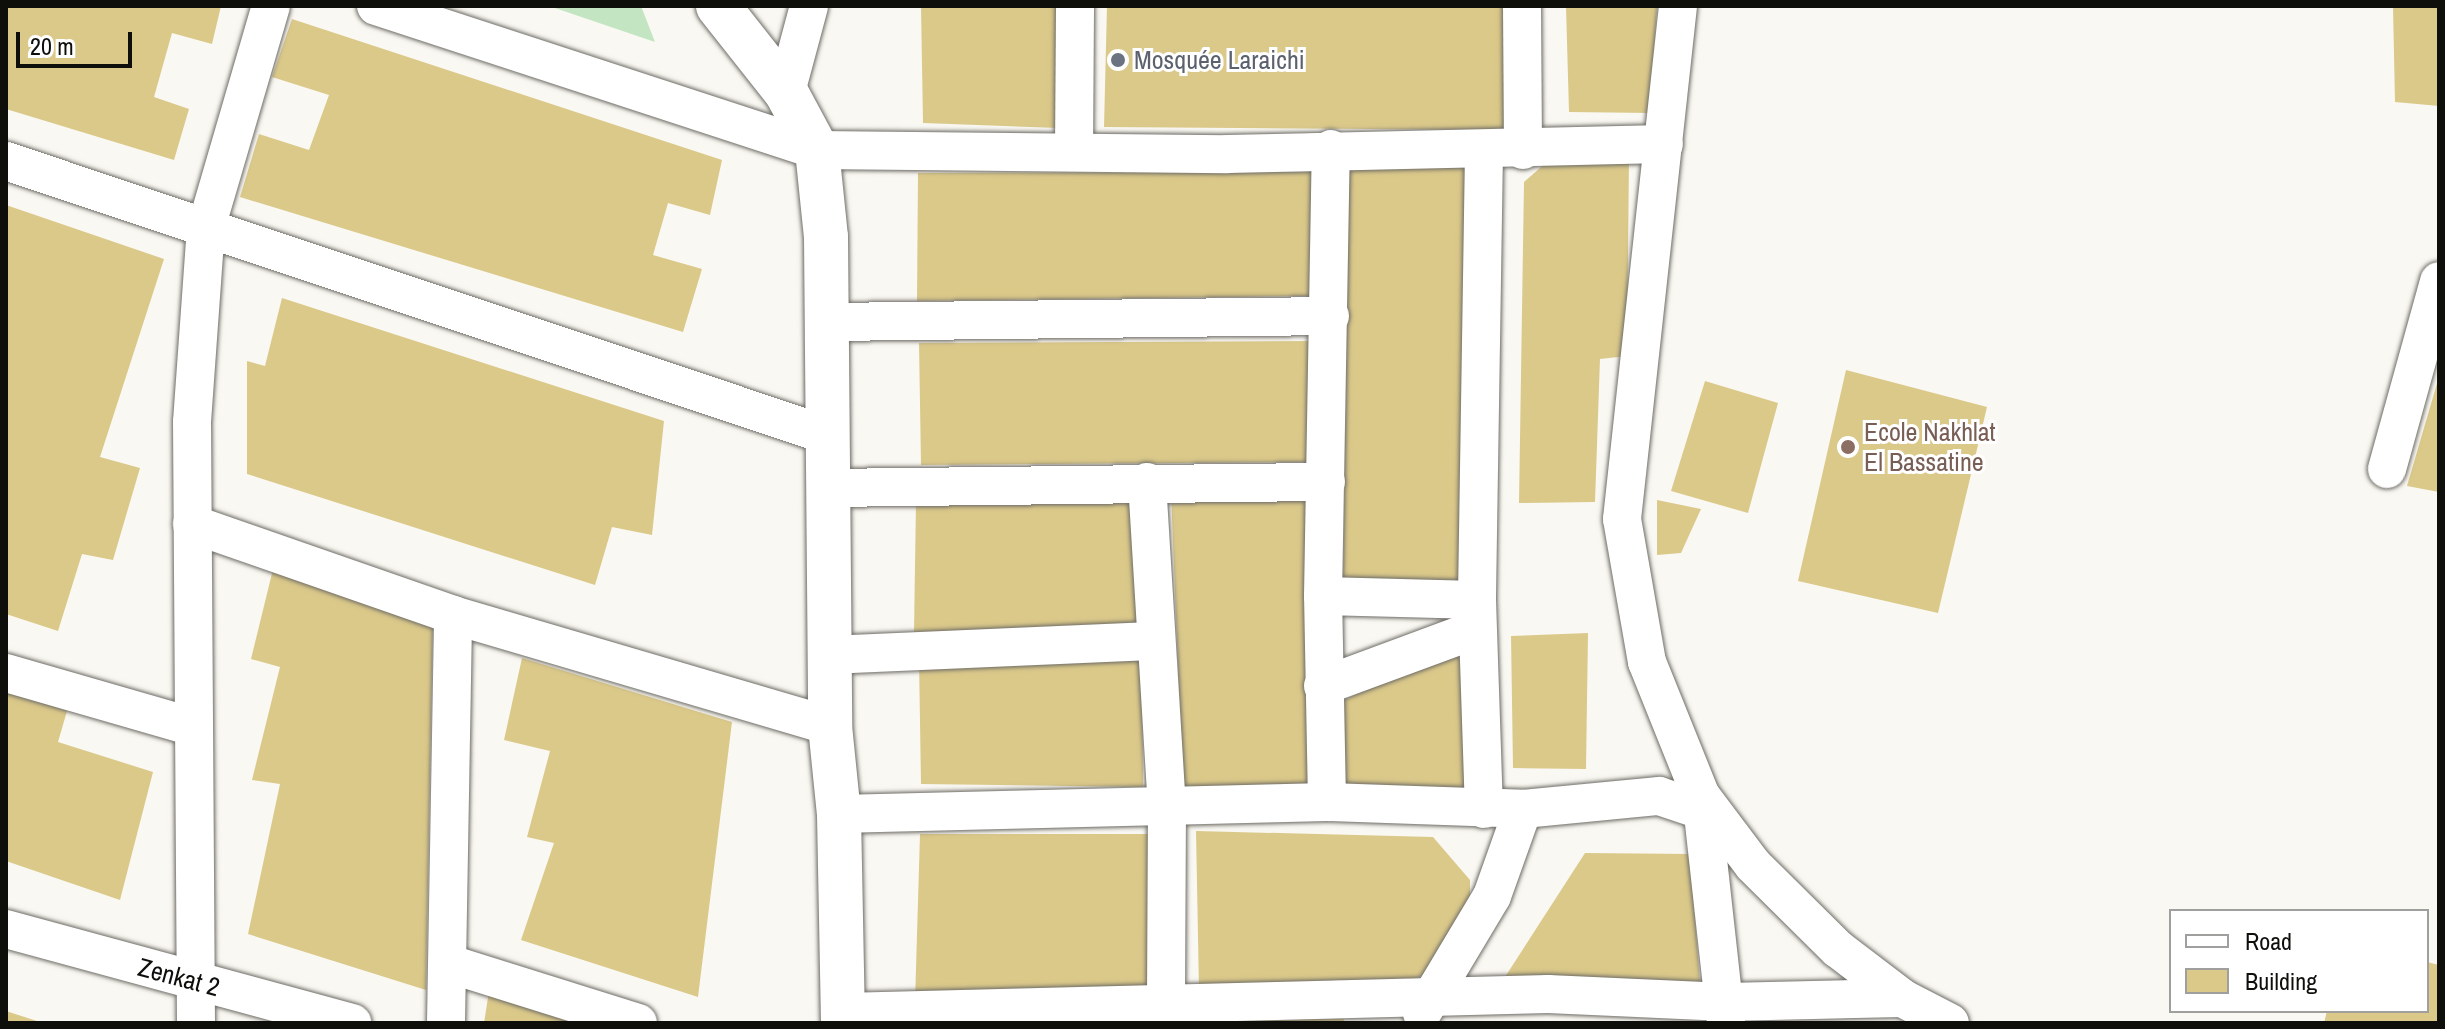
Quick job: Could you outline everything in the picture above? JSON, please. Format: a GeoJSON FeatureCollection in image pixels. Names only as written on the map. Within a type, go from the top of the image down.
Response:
{"type":"FeatureCollection","features":[{"type":"Feature","properties":{"kind":"main road"},"geometry":{"type":"LineString","coordinates":[[718,6],[786,92],[817,150],[828,322],[830,726],[839,814],[843,1018]]}},
{"type":"Feature","properties":{"kind":"street"},"geometry":{"type":"LineString","coordinates":[[196,1023],[192,524],[206,228],[271,6]]}},
{"type":"Feature","properties":{"kind":"street"},"geometry":{"type":"LineString","coordinates":[[376,6],[817,150],[1484,151],[1664,144]]}},
{"type":"Feature","properties":{"kind":"street"},"geometry":{"type":"LineString","coordinates":[[786,92],[809,6]]}},
{"type":"Feature","properties":{"kind":"street"},"geometry":{"type":"LineString","coordinates":[[1074,152],[1075,6]]}},
{"type":"Feature","properties":{"kind":"street"},"geometry":{"type":"LineString","coordinates":[[1522,6],[1523,150]]}},
{"type":"Feature","properties":{"kind":"street"},"geometry":{"type":"LineString","coordinates":[[1678,6],[1622,519],[1647,662],[1701,803],[1726,1012]]}},
{"type":"Feature","properties":{"kind":"street"},"geometry":{"type":"LineString","coordinates":[[1327,802],[1323,596],[1331,149]]}},
{"type":"Feature","properties":{"kind":"street"},"geometry":{"type":"LineString","coordinates":[[1484,151],[1477,614],[1484,809]]}},
{"type":"Feature","properties":{"kind":"street"},"geometry":{"type":"LineString","coordinates":[[6,161],[827,435]]}},
{"type":"Feature","properties":{"kind":"street"},"geometry":{"type":"LineString","coordinates":[[2387,469],[2439,281]]}},
{"type":"Feature","properties":{"kind":"street"},"geometry":{"type":"LineString","coordinates":[[828,322],[1330,316]]}},
{"type":"Feature","properties":{"kind":"street"},"geometry":{"type":"LineString","coordinates":[[1147,482],[1167,808],[1166,1005]]}},
{"type":"Feature","properties":{"kind":"street"},"geometry":{"type":"LineString","coordinates":[[827,488],[1326,482]]}},
{"type":"Feature","properties":{"kind":"street"},"geometry":{"type":"LineString","coordinates":[[192,524],[453,615],[830,726]]}},
{"type":"Feature","properties":{"kind":"street"},"geometry":{"type":"LineString","coordinates":[[1323,596],[1477,614]]}},
{"type":"Feature","properties":{"kind":"street"},"geometry":{"type":"LineString","coordinates":[[1323,686],[1477,614]]}},
{"type":"Feature","properties":{"kind":"street"},"geometry":{"type":"LineString","coordinates":[[446,1023],[450,964],[453,615]]}},
{"type":"Feature","properties":{"kind":"street"},"geometry":{"type":"LineString","coordinates":[[830,655],[1156,641]]}},
{"type":"Feature","properties":{"kind":"street"},"geometry":{"type":"LineString","coordinates":[[6,673],[193,727]]}},
{"type":"Feature","properties":{"kind":"street"},"geometry":{"type":"LineString","coordinates":[[839,814],[1327,802],[1523,809],[1659,796],[1701,803],[1753,865],[1838,949],[1923,1013]]}},
{"type":"Feature","properties":{"kind":"street"},"geometry":{"type":"LineString","coordinates":[[1423,1011],[1459,959],[1492,896],[1523,809]]}},
{"type":"Feature","properties":{"kind":"street","name":"Zenkat 2"},"geometry":{"type":"LineString","coordinates":[[6,929],[352,1023]]}},
{"type":"Feature","properties":{"kind":"street"},"geometry":{"type":"LineString","coordinates":[[450,964],[638,1023]]}},
{"type":"Feature","properties":{"kind":"street"},"geometry":{"type":"LineString","coordinates":[[843,1018],[1111,1016],[1166,1005],[1423,1011],[1549,1009],[1923,1013]]}},
{"type":"Feature","properties":{"kind":"green space"},"geometry":{"type":"Polygon","coordinates":[[[549,6],[641,6],[655,42],[549,6]]]}},
{"type":"Feature","properties":{"kind":"building"},"geometry":{"type":"Polygon","coordinates":[[[6,6],[221,6],[212,44],[172,33],[154,97],[189,109],[174,160],[6,109],[6,6]]]}},
{"type":"Feature","properties":{"kind":"building"},"geometry":{"type":"Polygon","coordinates":[[[921,6],[1059,6],[1059,128],[923,123],[921,6]]]}},
{"type":"Feature","properties":{"kind":"building"},"geometry":{"type":"Polygon","coordinates":[[[1107,6],[1504,6],[1505,130],[1104,127],[1107,6]]]}},
{"type":"Feature","properties":{"kind":"building"},"geometry":{"type":"Polygon","coordinates":[[[1566,6],[1657,6],[1650,113],[1569,112],[1566,6]]]}},
{"type":"Feature","properties":{"kind":"building"},"geometry":{"type":"Polygon","coordinates":[[[2393,6],[2439,6],[2439,106],[2395,102],[2393,6]]]}},
{"type":"Feature","properties":{"kind":"building"},"geometry":{"type":"Polygon","coordinates":[[[292,19],[722,160],[710,215],[668,203],[653,255],[702,269],[683,332],[240,197],[259,134],[309,150],[329,95],[272,77],[292,19]]]}},
{"type":"Feature","properties":{"kind":"building"},"geometry":{"type":"Polygon","coordinates":[[[1629,158],[1627,356],[1600,359],[1595,502],[1519,503],[1524,182],[1548,161],[1629,158]]]}},
{"type":"Feature","properties":{"kind":"building"},"geometry":{"type":"Polygon","coordinates":[[[1349,163],[1471,165],[1463,582],[1343,580],[1349,163]]]}},
{"type":"Feature","properties":{"kind":"building"},"geometry":{"type":"Polygon","coordinates":[[[1311,172],[1315,296],[917,301],[918,173],[1311,172]]]}},
{"type":"Feature","properties":{"kind":"building"},"geometry":{"type":"Polygon","coordinates":[[[6,205],[164,259],[100,457],[140,468],[113,560],[82,554],[58,631],[6,614],[6,205]]]}},
{"type":"Feature","properties":{"kind":"building"},"geometry":{"type":"Polygon","coordinates":[[[282,298],[664,421],[652,535],[612,527],[595,585],[247,474],[247,361],[265,366],[282,298]]]}},
{"type":"Feature","properties":{"kind":"building"},"geometry":{"type":"Polygon","coordinates":[[[1314,341],[1316,462],[921,465],[919,343],[1314,341]]]}},
{"type":"Feature","properties":{"kind":"building"},"geometry":{"type":"Polygon","coordinates":[[[1846,370],[1987,407],[1938,613],[1798,581],[1846,370]]]}},
{"type":"Feature","properties":{"kind":"building"},"geometry":{"type":"Polygon","coordinates":[[[1705,381],[1778,403],[1748,513],[1671,491],[1705,381]]]}},
{"type":"Feature","properties":{"kind":"building"},"geometry":{"type":"Polygon","coordinates":[[[2439,381],[2439,492],[2407,486],[2439,381]]]}},
{"type":"Feature","properties":{"kind":"building"},"geometry":{"type":"Polygon","coordinates":[[[1171,492],[1314,492],[1309,787],[1183,789],[1171,492]]]}},
{"type":"Feature","properties":{"kind":"building"},"geometry":{"type":"Polygon","coordinates":[[[1137,494],[1136,626],[914,632],[916,501],[1137,494]]]}},
{"type":"Feature","properties":{"kind":"building"},"geometry":{"type":"Polygon","coordinates":[[[1657,500],[1701,509],[1681,553],[1657,555],[1657,500]]]}},
{"type":"Feature","properties":{"kind":"building"},"geometry":{"type":"Polygon","coordinates":[[[275,561],[433,615],[426,990],[248,934],[280,784],[252,780],[280,667],[251,659],[275,561]]]}},
{"type":"Feature","properties":{"kind":"building"},"geometry":{"type":"Polygon","coordinates":[[[1588,633],[1586,769],[1513,768],[1511,636],[1588,633]]]}},
{"type":"Feature","properties":{"kind":"building"},"geometry":{"type":"Polygon","coordinates":[[[1142,654],[1143,787],[921,784],[919,660],[1142,654]]]}},
{"type":"Feature","properties":{"kind":"building"},"geometry":{"type":"Polygon","coordinates":[[[1467,654],[1469,788],[1341,788],[1339,703],[1428,656],[1467,654]]]}},
{"type":"Feature","properties":{"kind":"building"},"geometry":{"type":"Polygon","coordinates":[[[522,658],[732,722],[698,997],[521,940],[554,843],[527,837],[550,751],[504,740],[522,658]]]}},
{"type":"Feature","properties":{"kind":"building"},"geometry":{"type":"Polygon","coordinates":[[[6,691],[67,711],[58,742],[153,772],[120,900],[6,861],[6,691]]]}},
{"type":"Feature","properties":{"kind":"building"},"geometry":{"type":"Polygon","coordinates":[[[1196,831],[1433,837],[1470,880],[1470,924],[1423,975],[1396,989],[1199,990],[1196,831]]]}},
{"type":"Feature","properties":{"kind":"building"},"geometry":{"type":"Polygon","coordinates":[[[920,834],[1151,834],[1149,1001],[915,1002],[920,834]]]}},
{"type":"Feature","properties":{"kind":"building"},"geometry":{"type":"Polygon","coordinates":[[[1585,853],[1690,854],[1700,984],[1505,977],[1585,853]]]}},
{"type":"Feature","properties":{"kind":"building"},"geometry":{"type":"Polygon","coordinates":[[[2429,962],[2439,965],[2439,1023],[2324,1023],[2326,1013],[2429,1013],[2429,962]]]}},
{"type":"Feature","properties":{"kind":"building"},"geometry":{"type":"Polygon","coordinates":[[[490,985],[616,1023],[484,1023],[490,985]]]}},
{"type":"Feature","properties":{"kind":"building"},"geometry":{"type":"Polygon","coordinates":[[[6,1011],[40,1022],[40,1023],[6,1023],[6,1011]]]}},
{"type":"Feature","properties":{"kind":"building"},"geometry":{"type":"Polygon","coordinates":[[[1344,1019],[1344,1023],[1212,1023],[1212,1020],[1344,1019]]]}},
{"type":"Feature","properties":{"kind":"place","name":"Mosquée Laraichi"},"geometry":{"type":"Point","coordinates":[1118,60]}},
{"type":"Feature","properties":{"kind":"place","name":"Ecole Nakhlat El Bassatine"},"geometry":{"type":"Point","coordinates":[1848,447]}}]}
